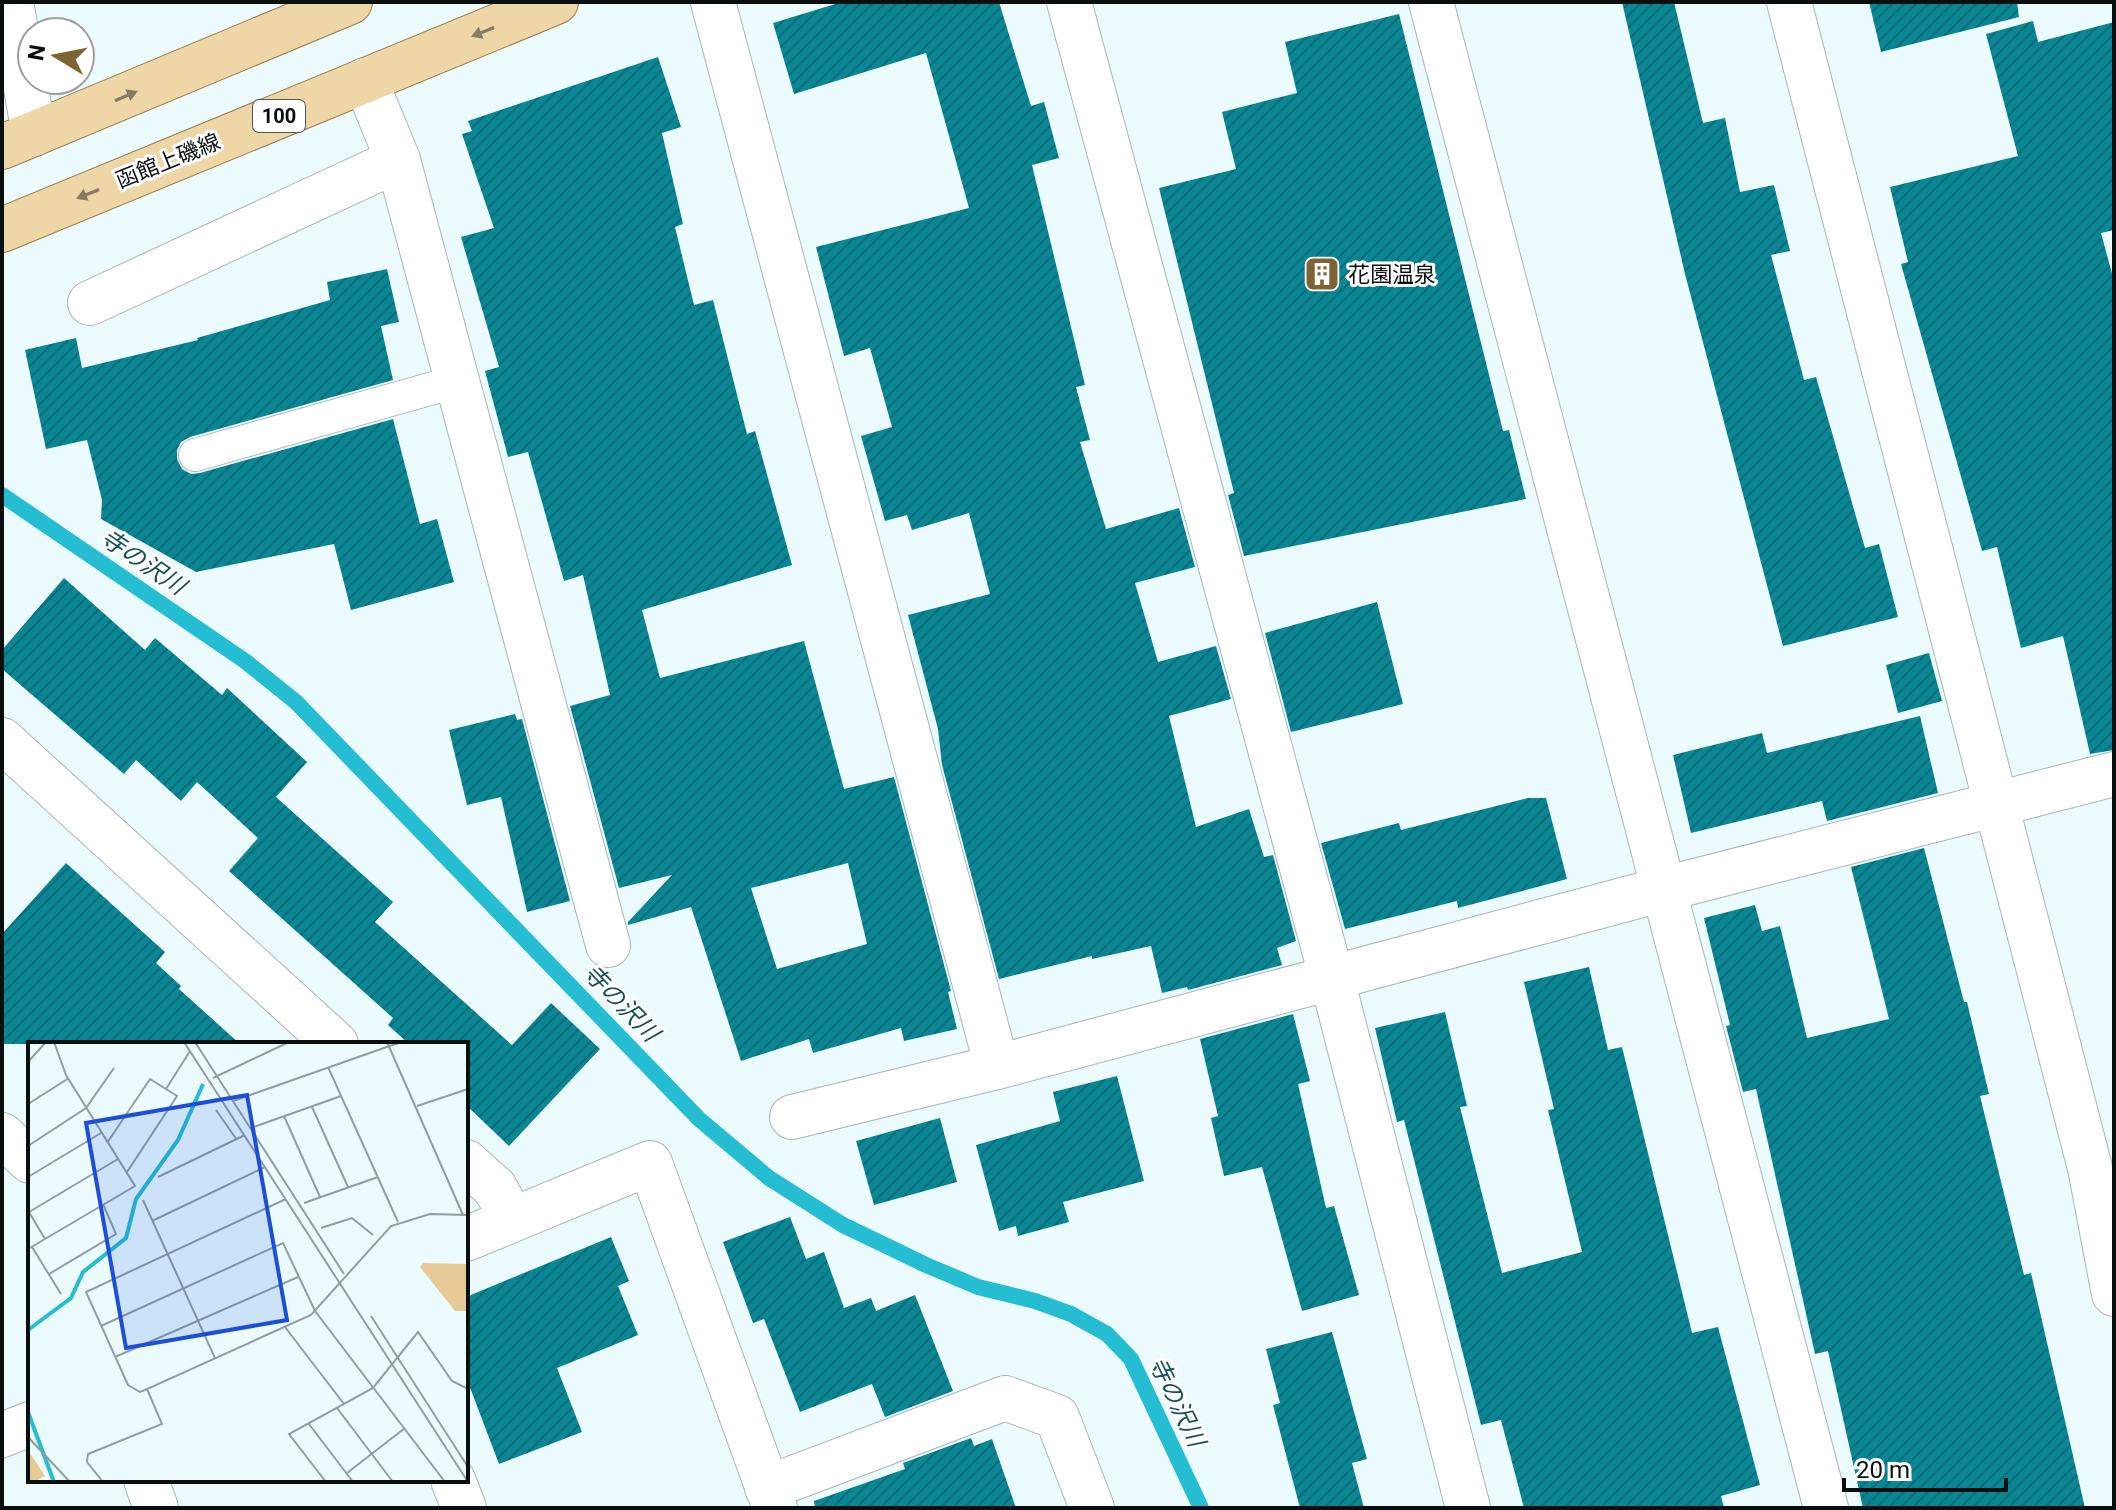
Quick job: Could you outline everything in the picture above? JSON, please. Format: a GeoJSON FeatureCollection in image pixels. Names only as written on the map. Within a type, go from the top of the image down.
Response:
{"type":"FeatureCollection","features":[{"type":"Feature","properties":{"kind":"main road","name":"函館上磯線"},"geometry":{"type":"LineString","coordinates":[[2,230],[556,2]]}},
{"type":"Feature","properties":{"kind":"main road"},"geometry":{"type":"LineString","coordinates":[[18,141],[324,7]]}},
{"type":"Feature","properties":{"kind":"street"},"geometry":{"type":"LineString","coordinates":[[11,2],[18,141]]}},
{"type":"Feature","properties":{"kind":"street"},"geometry":{"type":"LineString","coordinates":[[713,2],[997,1067]]}},
{"type":"Feature","properties":{"kind":"street"},"geometry":{"type":"LineString","coordinates":[[1069,2],[1332,979],[1468,1508]]}},
{"type":"Feature","properties":{"kind":"street"},"geometry":{"type":"LineString","coordinates":[[1431,2],[1826,1508]]}},
{"type":"Feature","properties":{"kind":"street"},"geometry":{"type":"LineString","coordinates":[[1789,2],[2090,1168],[2114,1294]]}},
{"type":"Feature","properties":{"kind":"street"},"geometry":{"type":"LineString","coordinates":[[365,80],[398,160],[608,945]]}},
{"type":"Feature","properties":{"kind":"street"},"geometry":{"type":"LineString","coordinates":[[90,303],[398,160]]}},
{"type":"Feature","properties":{"kind":"street"},"geometry":{"type":"LineString","coordinates":[[2,740],[334,1042]]}},
{"type":"Feature","properties":{"kind":"street"},"geometry":{"type":"LineString","coordinates":[[792,1117],[997,1067],[1664,889],[2114,774]]}},
{"type":"Feature","properties":{"kind":"street"},"geometry":{"type":"LineString","coordinates":[[2,1135],[28,1159]]}},
{"type":"Feature","properties":{"kind":"street"},"geometry":{"type":"LineString","coordinates":[[468,1238],[650,1163],[771,1498],[1005,1398],[1057,1417],[1092,1508]]}},
{"type":"Feature","properties":{"kind":"street"},"geometry":{"type":"LineString","coordinates":[[468,1164],[495,1188],[512,1219]]}},
{"type":"Feature","properties":{"kind":"street"},"geometry":{"type":"LineString","coordinates":[[2,1435],[28,1425]]}},
{"type":"Feature","properties":{"kind":"street"},"geometry":{"type":"LineString","coordinates":[[147,1482],[156,1508]]}},
{"type":"Feature","properties":{"kind":"street"},"geometry":{"type":"LineString","coordinates":[[454,1482],[464,1508]]}},
{"type":"Feature","properties":{"kind":"lane"},"geometry":{"type":"LineString","coordinates":[[195,455],[455,382]]}},
{"type":"Feature","properties":{"kind":"building"},"geometry":{"type":"Polygon","coordinates":[[[842,2],[999,2],[1031,106],[1044,102],[1059,158],[1032,165],[1085,385],[1076,387],[1090,440],[1080,442],[1106,529],[1179,508],[1195,567],[1135,583],[1158,662],[1216,646],[1231,699],[1169,716],[1196,827],[1249,809],[1264,857],[1273,855],[1296,941],[1277,948],[1282,965],[1188,990],[1187,987],[1162,993],[1151,946],[1092,959],[1092,956],[999,979],[942,765],[938,729],[908,615],[990,594],[969,513],[912,530],[907,515],[885,521],[861,436],[892,427],[870,348],[844,356],[816,247],[969,208],[926,53],[794,94],[773,23],[842,2]]]}},
{"type":"Feature","properties":{"kind":"building"},"geometry":{"type":"Polygon","coordinates":[[[1622,2],[1674,2],[1703,123],[1725,118],[1740,192],[1774,185],[1790,251],[1771,255],[1804,380],[1816,377],[1865,548],[1879,544],[1898,617],[1783,646],[1685,274],[1622,2]]]}},
{"type":"Feature","properties":{"kind":"building"},"geometry":{"type":"Polygon","coordinates":[[[1869,2],[2017,2],[2019,17],[1881,52],[1869,2]]]}},
{"type":"Feature","properties":{"kind":"building","name":"花園温泉"},"geometry":{"type":"Polygon","coordinates":[[[1399,14],[1503,431],[1509,430],[1526,499],[1244,556],[1228,495],[1234,493],[1159,188],[1236,169],[1222,112],[1297,93],[1285,42],[1399,14]]]}},
{"type":"Feature","properties":{"kind":"building"},"geometry":{"type":"Polygon","coordinates":[[[2033,21],[2038,42],[2114,22],[2114,230],[2101,233],[2114,281],[2114,750],[2090,754],[2063,636],[2021,648],[1997,547],[1982,551],[1901,264],[1908,262],[1890,187],[2018,156],[1986,34],[2033,21]]]}},
{"type":"Feature","properties":{"kind":"building"},"geometry":{"type":"Polygon","coordinates":[[[658,57],[681,127],[662,133],[683,224],[675,227],[694,305],[713,300],[747,434],[755,431],[792,565],[642,610],[660,678],[804,641],[844,789],[894,777],[951,991],[948,992],[957,1029],[904,1041],[901,1028],[813,1053],[809,1039],[741,1061],[691,907],[628,925],[672,875],[619,888],[570,706],[610,695],[583,575],[564,581],[528,452],[508,457],[485,371],[499,367],[461,237],[494,228],[462,134],[472,131],[468,121],[658,57]],[[848,863],[751,888],[777,969],[867,944],[848,863]]]}},
{"type":"Feature","properties":{"kind":"building"},"geometry":{"type":"Polygon","coordinates":[[[387,269],[399,322],[381,326],[393,380],[190,437],[181,442],[177,459],[182,469],[191,474],[200,473],[393,419],[420,524],[437,519],[454,582],[351,610],[334,544],[196,572],[101,519],[102,500],[87,440],[46,449],[25,350],[76,338],[82,368],[198,340],[330,300],[327,282],[387,269]]]}},
{"type":"Feature","properties":{"kind":"building"},"geometry":{"type":"Polygon","coordinates":[[[64,578],[145,650],[155,638],[222,695],[227,688],[307,762],[276,797],[393,902],[375,922],[512,1045],[551,1003],[600,1049],[509,1146],[468,1107],[468,1042],[407,1042],[388,1025],[393,1018],[229,871],[258,838],[197,782],[181,801],[136,760],[124,774],[2,669],[2,650],[64,578]]]}},
{"type":"Feature","properties":{"kind":"building"},"geometry":{"type":"Polygon","coordinates":[[[1377,602],[1403,704],[1291,732],[1265,633],[1377,602]]]}},
{"type":"Feature","properties":{"kind":"building"},"geometry":{"type":"Polygon","coordinates":[[[1929,653],[1942,701],[1898,713],[1886,665],[1929,653]]]}},
{"type":"Feature","properties":{"kind":"building"},"geometry":{"type":"Polygon","coordinates":[[[515,714],[517,720],[522,719],[570,901],[527,912],[501,797],[467,805],[449,730],[515,714]]]}},
{"type":"Feature","properties":{"kind":"building"},"geometry":{"type":"Polygon","coordinates":[[[1920,716],[1938,793],[1827,821],[1822,801],[1691,833],[1673,755],[1762,733],[1767,753],[1920,716]]]}},
{"type":"Feature","properties":{"kind":"building"},"geometry":{"type":"Polygon","coordinates":[[[1528,798],[1546,798],[1567,879],[1458,908],[1457,901],[1345,929],[1321,843],[1399,823],[1401,830],[1528,798]]]}},
{"type":"Feature","properties":{"kind":"building"},"geometry":{"type":"Polygon","coordinates":[[[1924,848],[1964,1002],[1967,1002],[1989,1094],[1980,1096],[2024,1275],[2031,1273],[2085,1508],[1863,1508],[1828,1351],[1815,1354],[1756,1089],[1743,1092],[1726,1026],[1730,1025],[1704,918],[1755,905],[1762,931],[1780,926],[1807,1038],[1889,1019],[1851,867],[1924,848]]]}},
{"type":"Feature","properties":{"kind":"building"},"geometry":{"type":"Polygon","coordinates":[[[66,863],[165,952],[156,963],[181,986],[179,989],[238,1042],[2,1044],[2,934],[66,863]]]}},
{"type":"Feature","properties":{"kind":"building"},"geometry":{"type":"Polygon","coordinates":[[[1589,967],[1608,1050],[1622,1047],[1692,1333],[1718,1327],[1760,1485],[1721,1496],[1724,1508],[1524,1508],[1501,1420],[1481,1425],[1404,1120],[1397,1122],[1375,1028],[1445,1012],[1467,1106],[1460,1107],[1502,1273],[1582,1252],[1548,1110],[1554,1109],[1524,982],[1589,967]]]}},
{"type":"Feature","properties":{"kind":"building"},"geometry":{"type":"Polygon","coordinates":[[[1293,1014],[1310,1081],[1298,1084],[1326,1208],[1334,1206],[1359,1295],[1302,1311],[1262,1167],[1224,1176],[1211,1118],[1218,1116],[1200,1039],[1293,1014]]]}},
{"type":"Feature","properties":{"kind":"building"},"geometry":{"type":"Polygon","coordinates":[[[1117,1076],[1144,1181],[1063,1202],[1069,1222],[1018,1236],[1016,1226],[999,1231],[976,1145],[1060,1121],[1053,1092],[1117,1076]]]}},
{"type":"Feature","properties":{"kind":"building"},"geometry":{"type":"Polygon","coordinates":[[[940,1118],[957,1182],[874,1205],[856,1141],[940,1118]]]}},
{"type":"Feature","properties":{"kind":"building"},"geometry":{"type":"Polygon","coordinates":[[[790,1217],[806,1259],[824,1252],[844,1308],[871,1298],[876,1311],[915,1295],[953,1391],[885,1417],[872,1384],[800,1412],[764,1319],[753,1323],[723,1242],[790,1217]]]}},
{"type":"Feature","properties":{"kind":"building"},"geometry":{"type":"Polygon","coordinates":[[[611,1237],[629,1281],[618,1286],[638,1335],[557,1368],[582,1432],[499,1464],[468,1382],[468,1296],[611,1237]]]}},
{"type":"Feature","properties":{"kind":"building"},"geometry":{"type":"Polygon","coordinates":[[[1332,1332],[1367,1459],[1352,1463],[1364,1508],[1300,1508],[1273,1405],[1280,1403],[1266,1349],[1332,1332]]]}},
{"type":"Feature","properties":{"kind":"building"},"geometry":{"type":"Polygon","coordinates":[[[971,1438],[974,1446],[992,1439],[1016,1508],[815,1508],[814,1501],[905,1469],[903,1463],[971,1438]]]}},
{"type":"Feature","properties":{"kind":"waterway","name":"寺の沢川"},"geometry":{"type":"LineString","coordinates":[[2,495],[245,661],[296,702],[699,1119],[769,1178],[843,1225],[926,1265],[978,1287],[1035,1301],[1071,1314],[1107,1334],[1131,1359],[1201,1508]]}},
{"type":"Feature","properties":{"kind":"place","name":"花園温泉"},"geometry":{"type":"Point","coordinates":[1322,274]}}]}
